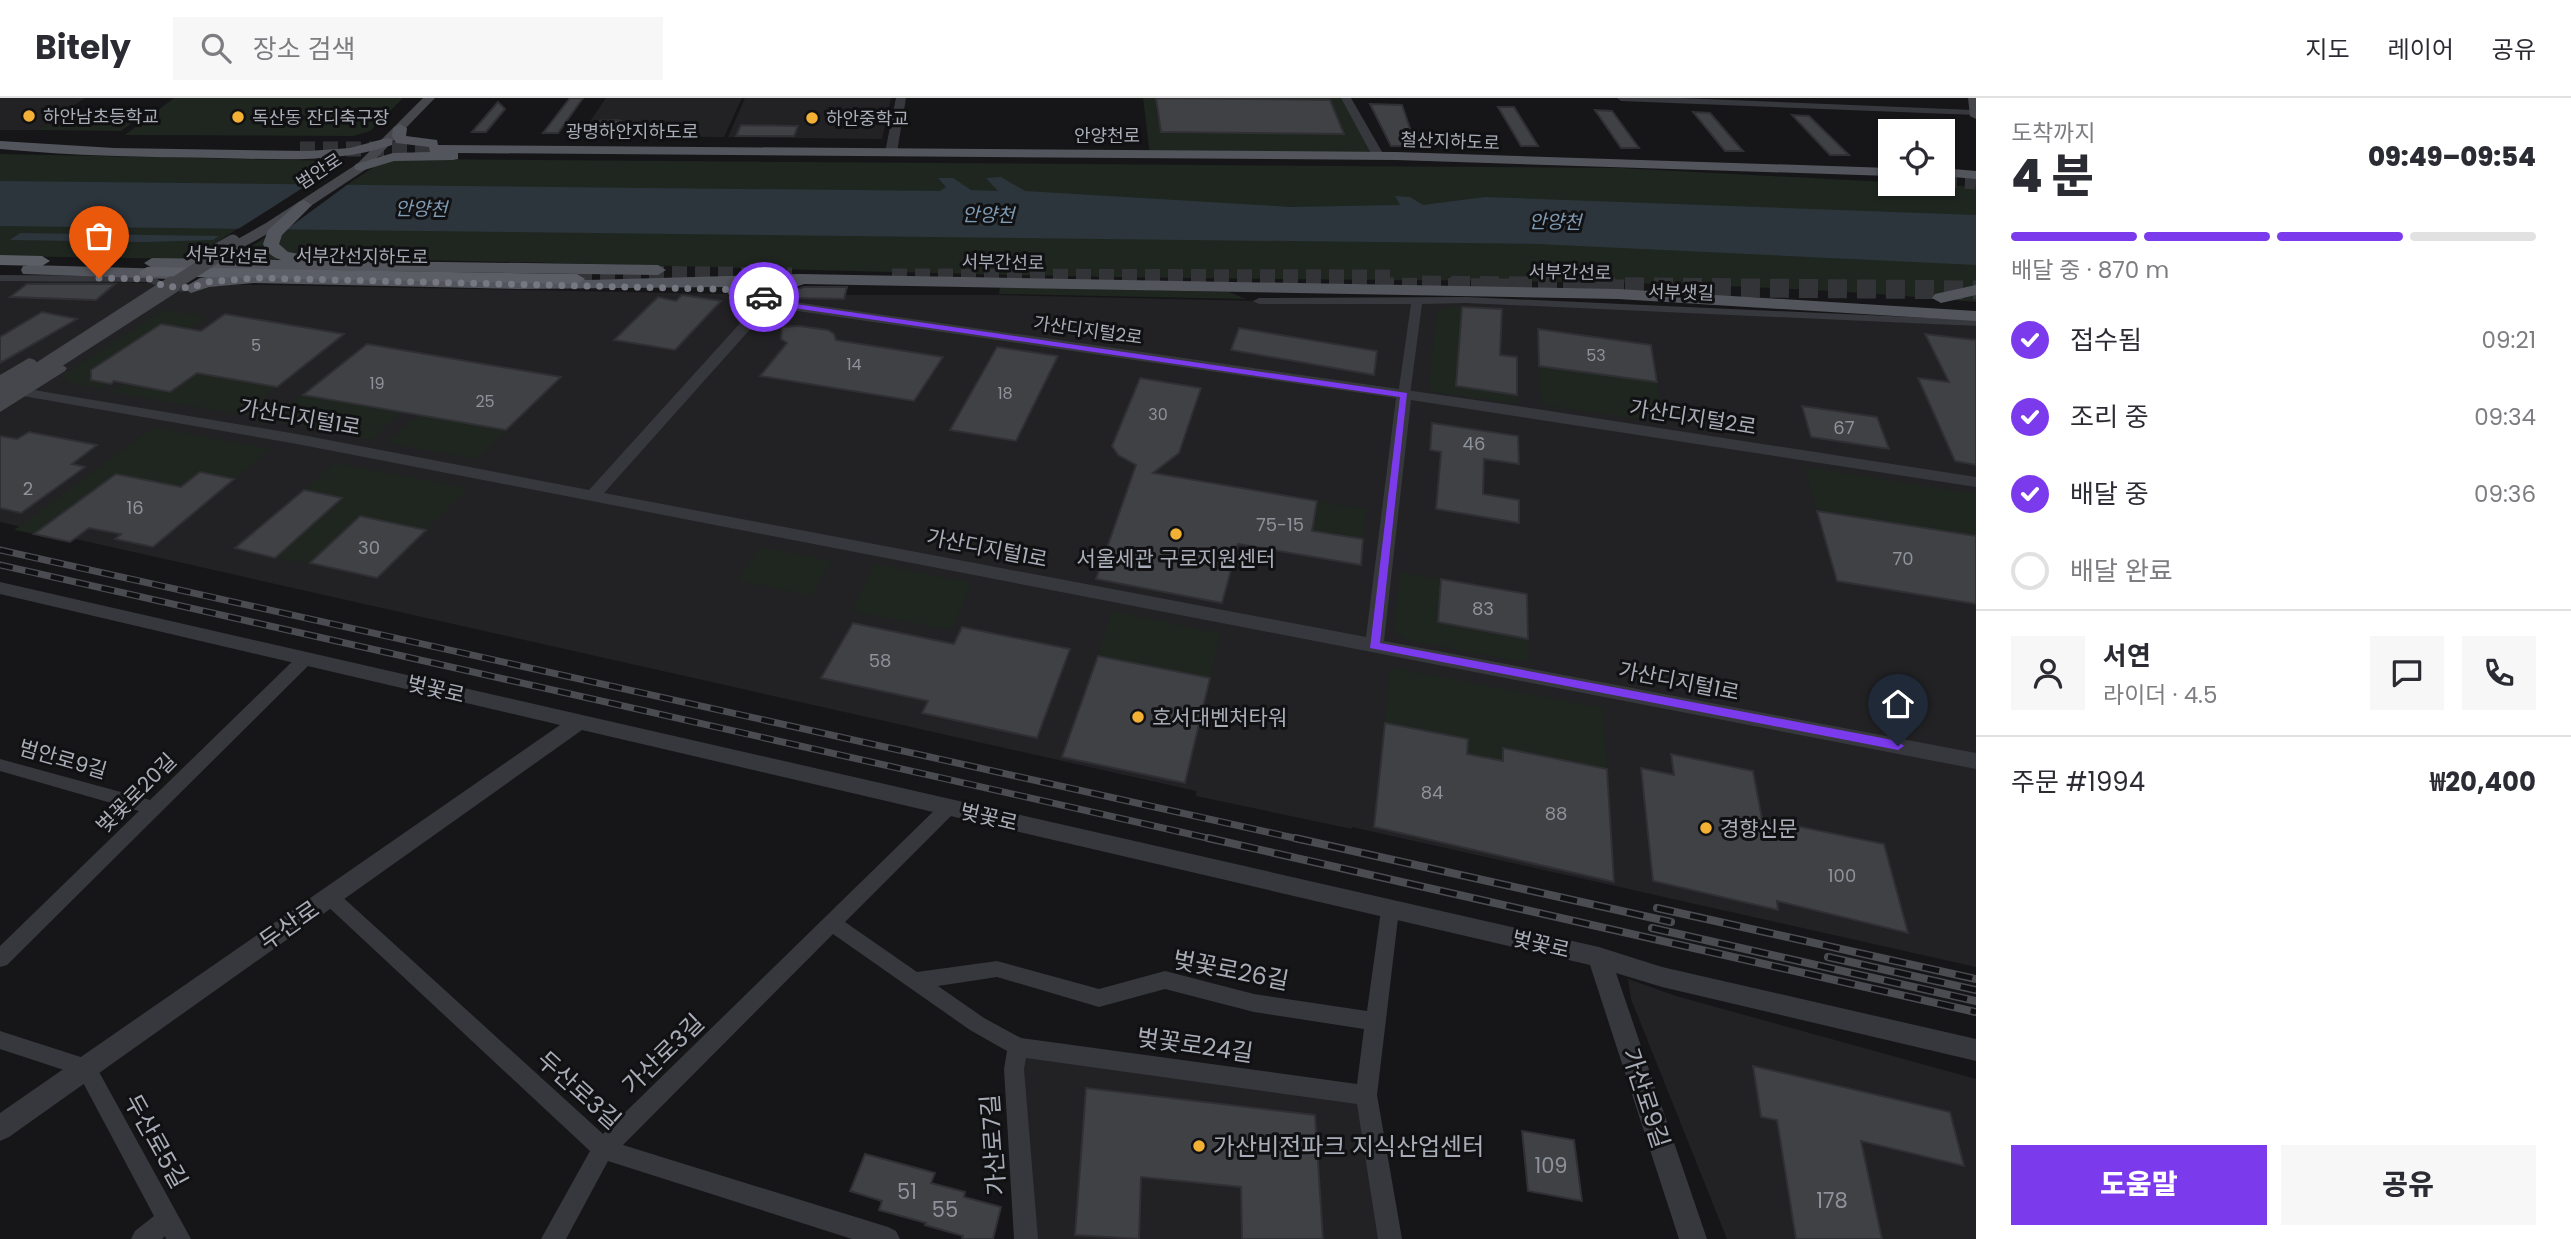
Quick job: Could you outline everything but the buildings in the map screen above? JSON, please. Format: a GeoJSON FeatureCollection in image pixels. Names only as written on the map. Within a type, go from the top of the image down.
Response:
{"type":"FeatureCollection","features":[{"type":"Feature","properties":{"kind":"highway"},"geometry":{"type":"LineString","coordinates":[[0,260],[36,266]]}},
{"type":"Feature","properties":{"kind":"highway"},"geometry":{"type":"LineString","coordinates":[[2,277],[36,266]]}},
{"type":"Feature","properties":{"kind":"main road","name":"범안로"},"geometry":{"type":"LineString","coordinates":[[0,396],[216,257],[371,151],[417,98]]}},
{"type":"Feature","properties":{"kind":"main road","name":"범안로"},"geometry":{"type":"LineString","coordinates":[[239,241],[303,205],[400,128],[429,98]]}},
{"type":"Feature","properties":{"kind":"main road"},"geometry":{"type":"LineString","coordinates":[[1974,98],[1975,114]]}},
{"type":"Feature","properties":{"kind":"main road"},"geometry":{"type":"LineString","coordinates":[[400,128],[401,140],[434,146]]}},
{"type":"Feature","properties":{"kind":"main road"},"geometry":{"type":"LineString","coordinates":[[305,150],[357,141],[371,151],[393,157],[676,157],[828,152]]}},
{"type":"Feature","properties":{"kind":"main road"},"geometry":{"type":"LineString","coordinates":[[0,144],[51,151],[305,150],[371,151],[421,156]]}},
{"type":"Feature","properties":{"kind":"main road"},"geometry":{"type":"LineString","coordinates":[[305,150],[341,157],[349,162],[371,151],[434,146]]}},
{"type":"Feature","properties":{"kind":"main road"},"geometry":{"type":"LineString","coordinates":[[421,156],[417,149],[434,146]]}},
{"type":"Feature","properties":{"kind":"main road","name":"광명하안지하도로"},"geometry":{"type":"LineString","coordinates":[[434,146],[828,152]]}},
{"type":"Feature","properties":{"kind":"main road","name":"안양천로"},"geometry":{"type":"LineString","coordinates":[[828,152],[1383,157]]}},
{"type":"Feature","properties":{"kind":"main road","name":"철산지하도로"},"geometry":{"type":"LineString","coordinates":[[1383,157],[1398,160],[1686,166],[1755,174],[1878,175]]}},
{"type":"Feature","properties":{"kind":"main road"},"geometry":{"type":"LineString","coordinates":[[303,205],[274,233],[271,244],[274,251],[303,258],[573,273]]}},
{"type":"Feature","properties":{"kind":"main road"},"geometry":{"type":"LineString","coordinates":[[0,382],[160,282],[239,241]]}},
{"type":"Feature","properties":{"kind":"main road"},"geometry":{"type":"LineString","coordinates":[[0,407],[188,285],[239,241]]}},
{"type":"Feature","properties":{"kind":"main road","name":"서부간선로"},"geometry":{"type":"LineString","coordinates":[[36,266],[1656,290],[1976,309]]}},
{"type":"Feature","properties":{"kind":"main road","name":"서부간선로"},"geometry":{"type":"LineString","coordinates":[[153,267],[257,278],[618,286],[800,279],[1618,294],[1847,307],[1976,320]]}},
{"type":"Feature","properties":{"kind":"main road"},"geometry":{"type":"LineString","coordinates":[[191,288],[206,282],[257,278]]}},
{"type":"Feature","properties":{"kind":"main road"},"geometry":{"type":"LineString","coordinates":[[618,286],[750,290],[759,292],[767,302],[779,286],[790,282],[933,282]]}},
{"type":"Feature","properties":{"kind":"main road"},"geometry":{"type":"LineString","coordinates":[[1656,290],[1688,288],[1976,300]]}},
{"type":"Feature","properties":{"kind":"main road"},"geometry":{"type":"LineString","coordinates":[[1941,298],[1976,290]]}},
{"type":"Feature","properties":{"kind":"street"},"geometry":{"type":"LineString","coordinates":[[891,152],[901,98]]}},
{"type":"Feature","properties":{"kind":"street"},"geometry":{"type":"LineString","coordinates":[[1346,98],[1383,157]]}},
{"type":"Feature","properties":{"kind":"street"},"geometry":{"type":"LineString","coordinates":[[1621,98],[1975,114]]}},
{"type":"Feature","properties":{"kind":"street"},"geometry":{"type":"LineString","coordinates":[[2,277],[151,279],[163,286],[191,288]]}},
{"type":"Feature","properties":{"kind":"street","name":"서부샛길"},"geometry":{"type":"LineString","coordinates":[[1259,301],[1466,300],[1976,320]]}},
{"type":"Feature","properties":{"kind":"street"},"geometry":{"type":"LineString","coordinates":[[1374,646],[1417,301]]}},
{"type":"Feature","properties":{"kind":"street"},"geometry":{"type":"LineString","coordinates":[[592,496],[767,302]]}},
{"type":"Feature","properties":{"kind":"street","name":"가산디지털2로"},"geometry":{"type":"LineString","coordinates":[[767,302],[1976,482]]}},
{"type":"Feature","properties":{"kind":"street","name":"가산디지털1로"},"geometry":{"type":"LineString","coordinates":[[0,388],[298,439],[1976,761]]}},
{"type":"Feature","properties":{"kind":"street","name":"벚꽃로"},"geometry":{"type":"LineString","coordinates":[[0,588],[1599,957],[1662,977],[1976,1050]]}},
{"type":"Feature","properties":{"kind":"street","name":"벚꽃로20길"},"geometry":{"type":"LineString","coordinates":[[0,960],[305,659]]}},
{"type":"Feature","properties":{"kind":"street","name":"두산로"},"geometry":{"type":"LineString","coordinates":[[0,1128],[578,722]]}},
{"type":"Feature","properties":{"kind":"street","name":"범안로9길"},"geometry":{"type":"LineString","coordinates":[[0,765],[153,808]]}},
{"type":"Feature","properties":{"kind":"street","name":"가산로3길"},"geometry":{"type":"LineString","coordinates":[[553,1239],[603,1149],[949,807]]}},
{"type":"Feature","properties":{"kind":"street","name":"두산로3길"},"geometry":{"type":"LineString","coordinates":[[330,897],[603,1149],[875,1237]]}},
{"type":"Feature","properties":{"kind":"street"},"geometry":{"type":"LineString","coordinates":[[1390,910],[1366,1095],[1390,1239]]}},
{"type":"Feature","properties":{"kind":"street"},"geometry":{"type":"LineString","coordinates":[[833,924],[977,1024],[1018,1047]]}},
{"type":"Feature","properties":{"kind":"street","name":"가산로9길"},"geometry":{"type":"LineString","coordinates":[[1599,957],[1693,1239]]}},
{"type":"Feature","properties":{"kind":"street","name":"벚꽃로26길"},"geometry":{"type":"LineString","coordinates":[[913,981],[997,970],[1099,998],[1165,980],[1254,1003],[1377,1022]]}},
{"type":"Feature","properties":{"kind":"street"},"geometry":{"type":"LineString","coordinates":[[0,1040],[86,1068]]}},
{"type":"Feature","properties":{"kind":"street","name":"벚꽃로24길"},"geometry":{"type":"LineString","coordinates":[[1018,1047],[1366,1095]]}},
{"type":"Feature","properties":{"kind":"street","name":"가산로7길"},"geometry":{"type":"LineString","coordinates":[[1018,1047],[1014,1069],[1026,1239]]}},
{"type":"Feature","properties":{"kind":"street","name":"두산로5길"},"geometry":{"type":"LineString","coordinates":[[86,1068],[174,1229]]}},
{"type":"Feature","properties":{"kind":"street"},"geometry":{"type":"LineString","coordinates":[[143,1239],[174,1229]]}},
{"type":"Feature","properties":{"kind":"shaded area","name":"하안남초등학교"},"geometry":{"type":"Polygon","coordinates":[[[0,98],[85,98],[37,130],[0,130],[0,98]]]}},
{"type":"Feature","properties":{"kind":"shaded area"},"geometry":{"type":"Polygon","coordinates":[[[174,98],[403,98],[370,131],[353,136],[125,135],[174,98]]]}},
{"type":"Feature","properties":{"kind":"shaded area"},"geometry":{"type":"Polygon","coordinates":[[[606,98],[742,98],[724,137],[580,136],[606,98]]]}},
{"type":"Feature","properties":{"kind":"shaded area","name":"하안중학교"},"geometry":{"type":"Polygon","coordinates":[[[745,98],[891,98],[882,139],[728,137],[745,98]]]}},
{"type":"Feature","properties":{"kind":"shaded area"},"geometry":{"type":"Polygon","coordinates":[[[1143,98],[1346,98],[1379,157],[1150,155],[1143,98]]]}},
{"type":"Feature","properties":{"kind":"shaded area"},"geometry":{"type":"Polygon","coordinates":[[[62,113],[144,114],[121,131],[37,130],[62,113]]]}},
{"type":"Feature","properties":{"kind":"shaded area"},"geometry":{"type":"Polygon","coordinates":[[[0,154],[342,161],[191,259],[0,256],[0,154]]]}},
{"type":"Feature","properties":{"kind":"shaded area"},"geometry":{"type":"Polygon","coordinates":[[[396,159],[1620,168],[1878,182],[1878,196],[1955,196],[1955,186],[1962,186],[1976,189],[1976,302],[1680,284],[1076,276],[304,258],[229,261],[374,167],[396,159]]]}},
{"type":"Feature","properties":{"kind":"shaded area"},"geometry":{"type":"Polygon","coordinates":[[[0,280],[783,295],[995,295],[1529,303],[1976,326],[1976,967],[1352,827],[1196,796],[1196,791],[0,522],[0,280]]]}},
{"type":"Feature","properties":{"kind":"shaded area"},"geometry":{"type":"Polygon","coordinates":[[[1000,287],[1229,292],[1246,299],[999,294],[1000,287]]]}},
{"type":"Feature","properties":{"kind":"shaded area"},"geometry":{"type":"Polygon","coordinates":[[[1449,306],[1462,307],[1456,386],[1517,395],[1517,404],[1430,391],[1437,311],[1449,306]]]}},
{"type":"Feature","properties":{"kind":"shaded area"},"geometry":{"type":"Polygon","coordinates":[[[163,310],[207,317],[190,329],[161,324],[91,370],[91,380],[111,384],[103,389],[67,382],[64,374],[163,310]]]}},
{"type":"Feature","properties":{"kind":"shaded area"},"geometry":{"type":"Polygon","coordinates":[[[1539,366],[1657,382],[1664,423],[1541,405],[1539,366]]]}},
{"type":"Feature","properties":{"kind":"shaded area"},"geometry":{"type":"Polygon","coordinates":[[[197,373],[277,387],[240,415],[111,392],[124,383],[170,392],[197,373]]]}},
{"type":"Feature","properties":{"kind":"shaded area"},"geometry":{"type":"Polygon","coordinates":[[[303,395],[401,413],[371,440],[271,420],[303,395]]]}},
{"type":"Feature","properties":{"kind":"shaded area"},"geometry":{"type":"Polygon","coordinates":[[[420,414],[506,430],[476,459],[387,443],[420,414]]]}},
{"type":"Feature","properties":{"kind":"shaded area"},"geometry":{"type":"Polygon","coordinates":[[[154,427],[270,449],[234,479],[200,472],[181,487],[116,474],[34,534],[14,530],[154,427]]]}},
{"type":"Feature","properties":{"kind":"shaded area"},"geometry":{"type":"Polygon","coordinates":[[[335,463],[468,488],[426,530],[361,516],[310,563],[275,558],[342,498],[304,490],[335,463]]]}},
{"type":"Feature","properties":{"kind":"shaded area"},"geometry":{"type":"Polygon","coordinates":[[[1804,467],[1976,494],[1976,536],[1817,511],[1804,467]]]}},
{"type":"Feature","properties":{"kind":"shaded area"},"geometry":{"type":"Polygon","coordinates":[[[1317,501],[1366,509],[1363,539],[1312,531],[1317,501]]]}},
{"type":"Feature","properties":{"kind":"shaded area"},"geometry":{"type":"Polygon","coordinates":[[[760,547],[832,561],[811,596],[738,580],[760,547]]]}},
{"type":"Feature","properties":{"kind":"shaded area"},"geometry":{"type":"Polygon","coordinates":[[[876,564],[972,583],[951,630],[850,611],[876,564]]]}},
{"type":"Feature","properties":{"kind":"shaded area"},"geometry":{"type":"Polygon","coordinates":[[[1400,572],[1441,579],[1438,622],[1528,639],[1528,663],[1406,640],[1394,629],[1400,572]]]}},
{"type":"Feature","properties":{"kind":"shaded area"},"geometry":{"type":"Polygon","coordinates":[[[1112,611],[1220,633],[1210,678],[1098,656],[1112,611]]]}},
{"type":"Feature","properties":{"kind":"shaded area"},"geometry":{"type":"Polygon","coordinates":[[[1390,667],[1603,708],[1607,769],[1504,748],[1503,761],[1467,754],[1468,739],[1385,723],[1390,667]]]}},
{"type":"Feature","properties":{"kind":"shaded area"},"geometry":{"type":"Polygon","coordinates":[[[1628,979],[1676,996],[1976,1079],[1976,1239],[1727,1239],[1631,999],[1628,979]]]}},
{"type":"Feature","properties":{"kind":"shaded area"},"geometry":{"type":"Polygon","coordinates":[[[1018,1047],[1366,1095],[1390,1239],[1034,1239],[1018,1047]]]}},
{"type":"Feature","properties":{"kind":"water","name":"안양천"},"geometry":{"type":"Polygon","coordinates":[[[1001,177],[1025,191],[1291,207],[1400,205],[1395,196],[1410,197],[1423,205],[1485,197],[1976,215],[1976,265],[1537,244],[0,226],[0,181],[940,191],[946,187],[938,178],[953,178],[971,190],[998,191],[986,178],[1001,177]]]}},
{"type":"Feature","properties":{"kind":"water"},"geometry":{"type":"Polygon","coordinates":[[[20,233],[219,236],[213,240],[147,242],[10,240],[20,233]]]}},
{"type":"Feature","properties":{"kind":"pier"},"geometry":{"type":"Polygon","coordinates":[[[312,182],[351,182],[283,232],[235,231],[312,182]]]}},
{"type":"Feature","properties":{"kind":"tunnel"},"geometry":{"type":"LineString","coordinates":[[300,149],[435,149]]}},
{"type":"Feature","properties":{"kind":"tunnel"},"geometry":{"type":"LineString","coordinates":[[1955,181],[1976,182]]}},
{"type":"Feature","properties":{"kind":"tunnel"},"geometry":{"type":"LineString","coordinates":[[626,273],[792,275]]}},
{"type":"Feature","properties":{"kind":"tunnel"},"geometry":{"type":"LineString","coordinates":[[892,276],[1398,277]]}},
{"type":"Feature","properties":{"kind":"tunnel"},"geometry":{"type":"LineString","coordinates":[[577,279],[636,280]]}},
{"type":"Feature","properties":{"kind":"tunnel"},"geometry":{"type":"LineString","coordinates":[[1379,285],[1631,287]]}},
{"type":"Feature","properties":{"kind":"tunnel"},"geometry":{"type":"LineString","coordinates":[[1422,285],[1976,290]]}},
{"type":"Feature","properties":{"kind":"railway"},"geometry":{"type":"LineString","coordinates":[[0,550],[1303,840]]}},
{"type":"Feature","properties":{"kind":"railway"},"geometry":{"type":"LineString","coordinates":[[0,565],[1216,840]]}},
{"type":"Feature","properties":{"kind":"railway"},"geometry":{"type":"LineString","coordinates":[[1208,838],[1976,1012]]}},
{"type":"Feature","properties":{"kind":"railway"},"geometry":{"type":"LineString","coordinates":[[1295,838],[1671,922]]}},
{"type":"Feature","properties":{"kind":"railway"},"geometry":{"type":"LineString","coordinates":[[1657,908],[1976,979]]}},
{"type":"Feature","properties":{"kind":"railway"},"geometry":{"type":"LineString","coordinates":[[1652,928],[1976,1001]]}},
{"type":"Feature","properties":{"kind":"railway"},"geometry":{"type":"LineString","coordinates":[[1828,957],[1976,990]]}},
{"type":"Feature","properties":{"kind":"way so far"},"geometry":{"type":"LineString","coordinates":[[99,278],[151,279],[163,286],[191,288],[206,282],[257,278],[750,290],[759,292],[764,297]]}},
{"type":"Feature","properties":{"kind":"place","name":"하안남초등학교"},"geometry":{"type":"Point","coordinates":[29,116]}},
{"type":"Feature","properties":{"kind":"place","name":"독산동 잔디축구장"},"geometry":{"type":"Point","coordinates":[238,117]}},
{"type":"Feature","properties":{"kind":"place","name":"하안중학교"},"geometry":{"type":"Point","coordinates":[812,118]}},
{"type":"Feature","properties":{"kind":"place","name":"서울세관 구로지원센터"},"geometry":{"type":"Point","coordinates":[1176,534]}},
{"type":"Feature","properties":{"kind":"place","name":"호서대벤처타워"},"geometry":{"type":"Point","coordinates":[1138,717]}},
{"type":"Feature","properties":{"kind":"place","name":"경향신문"},"geometry":{"type":"Point","coordinates":[1706,828]}},
{"type":"Feature","properties":{"kind":"place","name":"가산비전파크 지식산업센터"},"geometry":{"type":"Point","coordinates":[1199,1146]}},
{"type":"Feature","properties":{"kind":"route"},"geometry":{"type":"LineString","coordinates":[[764,297],[767,302],[836,313],[1404,395],[1374,646],[1898,746]]}}]}
